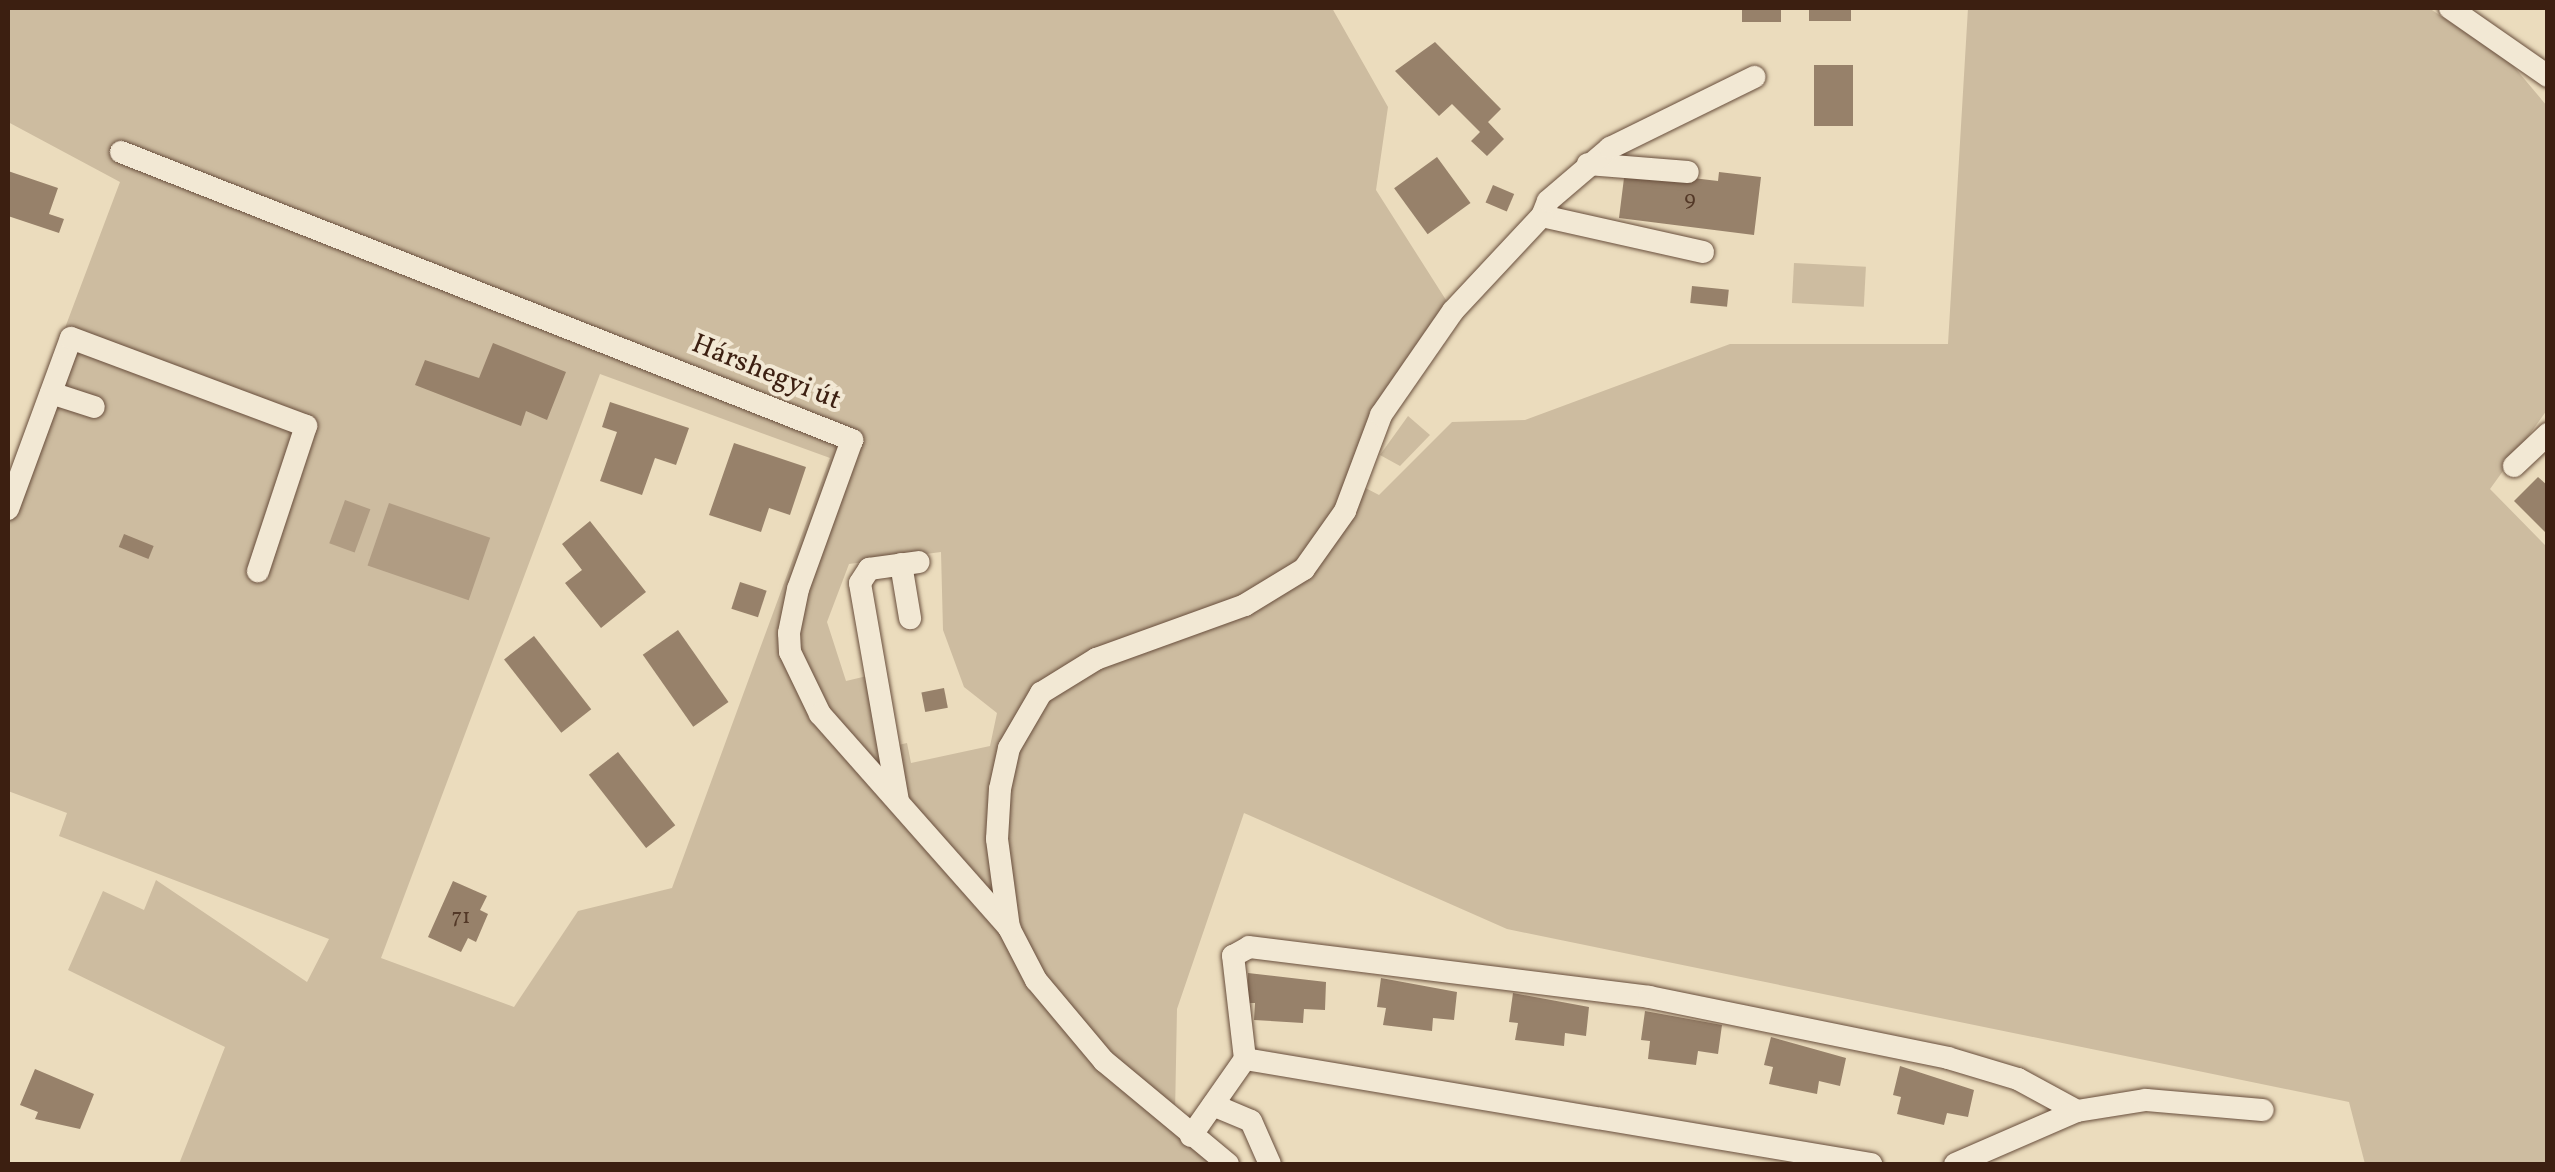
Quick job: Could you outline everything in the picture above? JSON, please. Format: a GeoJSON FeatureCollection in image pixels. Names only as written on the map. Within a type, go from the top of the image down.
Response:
{"type":"FeatureCollection","features":[{"type":"Feature","properties":{"kind":"street"},"geometry":{"type":"LineString","coordinates":[[2450,8],[2548,76]]}},
{"type":"Feature","properties":{"kind":"street","name":"Hárshegyi út"},"geometry":{"type":"LineString","coordinates":[[1009,928],[997,838],[1000,790],[1009,748],[1041,694],[1096,659],[1245,606],[1304,569],[1345,511],[1380,415],[1454,312],[1542,216],[1548,201],[1588,164],[1692,104],[1754,77]]}},
{"type":"Feature","properties":{"kind":"street","name":"Hárshegyi út"},"geometry":{"type":"LineString","coordinates":[[121,152],[852,440],[798,589],[790,652],[833,734],[898,801],[1009,928],[1036,980],[1104,1061],[1228,1164]]}},
{"type":"Feature","properties":{"kind":"street"},"geometry":{"type":"LineString","coordinates":[[1588,164],[1688,172]]}},
{"type":"Feature","properties":{"kind":"street"},"geometry":{"type":"LineString","coordinates":[[1542,216],[1703,252]]}},
{"type":"Feature","properties":{"kind":"street"},"geometry":{"type":"LineString","coordinates":[[8,509],[70,338],[306,426],[258,572]]}},
{"type":"Feature","properties":{"kind":"street"},"geometry":{"type":"LineString","coordinates":[[51,393],[94,408]]}},
{"type":"Feature","properties":{"kind":"street"},"geometry":{"type":"LineString","coordinates":[[2514,466],[2548,434]]}},
{"type":"Feature","properties":{"kind":"street"},"geometry":{"type":"LineString","coordinates":[[898,801],[860,583],[869,569],[910,563],[910,618]]}},
{"type":"Feature","properties":{"kind":"street"},"geometry":{"type":"LineString","coordinates":[[1190,1136],[1245,1059],[1233,956],[1250,947],[1649,997],[1948,1058],[2018,1079],[2077,1110]]}},
{"type":"Feature","properties":{"kind":"street"},"geometry":{"type":"LineString","coordinates":[[1245,1059],[1870,1164]]}},
{"type":"Feature","properties":{"kind":"street"},"geometry":{"type":"LineString","coordinates":[[1955,1164],[2077,1110],[2146,1100],[2264,1110]]}},
{"type":"Feature","properties":{"kind":"street"},"geometry":{"type":"LineString","coordinates":[[1213,1104],[1251,1122],[1270,1164]]}},
{"type":"Feature","properties":{"kind":"shaded area"},"geometry":{"type":"Polygon","coordinates":[[[8,8],[1332,8],[1388,107],[1376,190],[1453,311],[1381,415],[1356,483],[1379,495],[1452,422],[1525,420],[1730,344],[1948,344],[1968,8],[2429,8],[2510,62],[2547,106],[2547,410],[2490,489],[2547,547],[2547,1164],[2365,1164],[2349,1102],[1507,929],[1244,813],[1177,1009],[1175,1115],[1214,1164],[179,1164],[225,1047],[68,970],[103,891],[144,910],[156,880],[307,982],[329,939],[59,836],[67,813],[8,791],[8,479],[120,182],[8,122],[8,8]],[[600,374],[381,958],[514,1007],[578,911],[672,888],[830,458],[600,374]],[[941,552],[849,564],[827,622],[846,681],[867,676],[885,748],[907,743],[911,763],[990,746],[997,713],[964,687],[943,630],[941,552]]]}},
{"type":"Feature","properties":{"kind":"shaded area"},"geometry":{"type":"Polygon","coordinates":[[[1794,263],[1866,267],[1864,307],[1792,303],[1794,263]]]}},
{"type":"Feature","properties":{"kind":"shaded area"},"geometry":{"type":"Polygon","coordinates":[[[1408,416],[1430,435],[1400,466],[1380,455],[1408,416]]]}},
{"type":"Feature","properties":{"kind":"shaded area"},"geometry":{"type":"Polygon","coordinates":[[[345,500],[370,509],[355,552],[329,543],[345,500]]]}},
{"type":"Feature","properties":{"kind":"shaded area"},"geometry":{"type":"Polygon","coordinates":[[[389,503],[490,538],[469,600],[368,565],[389,503]]]}},
{"type":"Feature","properties":{"kind":"building"},"geometry":{"type":"Polygon","coordinates":[[[1742,8],[1781,8],[1781,22],[1742,22],[1742,8]]]}},
{"type":"Feature","properties":{"kind":"building"},"geometry":{"type":"Polygon","coordinates":[[[1809,8],[1851,8],[1851,21],[1809,21],[1809,8]]]}},
{"type":"Feature","properties":{"kind":"building"},"geometry":{"type":"Polygon","coordinates":[[[1435,42],[1501,109],[1488,122],[1504,139],[1487,156],[1471,141],[1480,132],[1452,104],[1439,116],[1395,71],[1435,42]]]}},
{"type":"Feature","properties":{"kind":"building"},"geometry":{"type":"Polygon","coordinates":[[[1814,65],[1853,65],[1853,126],[1814,126],[1814,65]]]}},
{"type":"Feature","properties":{"kind":"building"},"geometry":{"type":"Polygon","coordinates":[[[1437,157],[1471,203],[1428,234],[1394,188],[1437,157]]]}},
{"type":"Feature","properties":{"kind":"building"},"geometry":{"type":"Polygon","coordinates":[[[1625,170],[1718,181],[1719,172],[1761,177],[1754,235],[1619,218],[1625,170]]]}},
{"type":"Feature","properties":{"kind":"building"},"geometry":{"type":"Polygon","coordinates":[[[8,171],[58,188],[49,214],[64,219],[59,233],[8,216],[8,171]]]}},
{"type":"Feature","properties":{"kind":"building"},"geometry":{"type":"Polygon","coordinates":[[[1493,185],[1514,194],[1507,211],[1486,202],[1493,185]]]}},
{"type":"Feature","properties":{"kind":"building"},"geometry":{"type":"Polygon","coordinates":[[[1692,286],[1729,290],[1727,307],[1690,303],[1692,286]]]}},
{"type":"Feature","properties":{"kind":"building"},"geometry":{"type":"Polygon","coordinates":[[[493,343],[566,372],[547,420],[526,411],[521,426],[415,385],[425,360],[479,378],[493,343]]]}},
{"type":"Feature","properties":{"kind":"building"},"geometry":{"type":"Polygon","coordinates":[[[610,402],[689,428],[676,465],[655,458],[642,495],[600,481],[617,432],[602,427],[610,402]]]}},
{"type":"Feature","properties":{"kind":"building"},"geometry":{"type":"Polygon","coordinates":[[[734,443],[806,467],[790,515],[769,508],[761,532],[709,515],[734,443]]]}},
{"type":"Feature","properties":{"kind":"building"},"geometry":{"type":"Polygon","coordinates":[[[2538,477],[2548,486],[2548,535],[2514,501],[2538,477]]]}},
{"type":"Feature","properties":{"kind":"building"},"geometry":{"type":"Polygon","coordinates":[[[590,521],[646,592],[601,628],[565,583],[582,570],[562,544],[590,521]]]}},
{"type":"Feature","properties":{"kind":"building"},"geometry":{"type":"Polygon","coordinates":[[[124,534],[154,546],[148,559],[119,547],[124,534]]]}},
{"type":"Feature","properties":{"kind":"building"},"geometry":{"type":"Polygon","coordinates":[[[740,582],[767,591],[758,617],[731,609],[740,582]]]}},
{"type":"Feature","properties":{"kind":"building"},"geometry":{"type":"Polygon","coordinates":[[[678,630],[728,702],[693,727],[643,655],[678,630]]]}},
{"type":"Feature","properties":{"kind":"building"},"geometry":{"type":"Polygon","coordinates":[[[534,636],[591,709],[561,733],[504,659],[534,636]]]}},
{"type":"Feature","properties":{"kind":"building"},"geometry":{"type":"Polygon","coordinates":[[[944,688],[948,708],[925,712],[921,692],[944,688]]]}},
{"type":"Feature","properties":{"kind":"building"},"geometry":{"type":"Polygon","coordinates":[[[618,752],[675,825],[646,848],[589,775],[618,752]]]}},
{"type":"Feature","properties":{"kind":"building"},"geometry":{"type":"Polygon","coordinates":[[[453,881],[487,896],[480,910],[488,914],[476,942],[468,938],[461,952],[428,937],[453,881]]]}},
{"type":"Feature","properties":{"kind":"building"},"geometry":{"type":"Polygon","coordinates":[[[1248,973],[1326,982],[1325,1010],[1304,1009],[1303,1023],[1254,1020],[1255,1003],[1247,1003],[1248,973]]]}},
{"type":"Feature","properties":{"kind":"building"},"geometry":{"type":"Polygon","coordinates":[[[1381,978],[1457,992],[1454,1020],[1433,1018],[1432,1031],[1383,1025],[1386,1008],[1377,1007],[1381,978]]]}},
{"type":"Feature","properties":{"kind":"building"},"geometry":{"type":"Polygon","coordinates":[[[1513,993],[1589,1007],[1586,1036],[1565,1033],[1564,1046],[1515,1040],[1518,1023],[1509,1022],[1513,993]]]}},
{"type":"Feature","properties":{"kind":"building"},"geometry":{"type":"Polygon","coordinates":[[[1645,1011],[1722,1025],[1718,1054],[1698,1051],[1696,1065],[1648,1059],[1650,1041],[1641,1040],[1645,1011]]]}},
{"type":"Feature","properties":{"kind":"building"},"geometry":{"type":"Polygon","coordinates":[[[1771,1037],[1846,1058],[1840,1086],[1819,1081],[1817,1094],[1769,1084],[1773,1067],[1764,1065],[1771,1037]]]}},
{"type":"Feature","properties":{"kind":"building"},"geometry":{"type":"Polygon","coordinates":[[[1900,1066],[1974,1090],[1968,1117],[1947,1113],[1944,1125],[1897,1114],[1901,1097],[1893,1095],[1900,1066]]]}},
{"type":"Feature","properties":{"kind":"building"},"geometry":{"type":"Polygon","coordinates":[[[35,1069],[94,1094],[80,1129],[35,1119],[38,1112],[20,1105],[35,1069]]]}}]}
